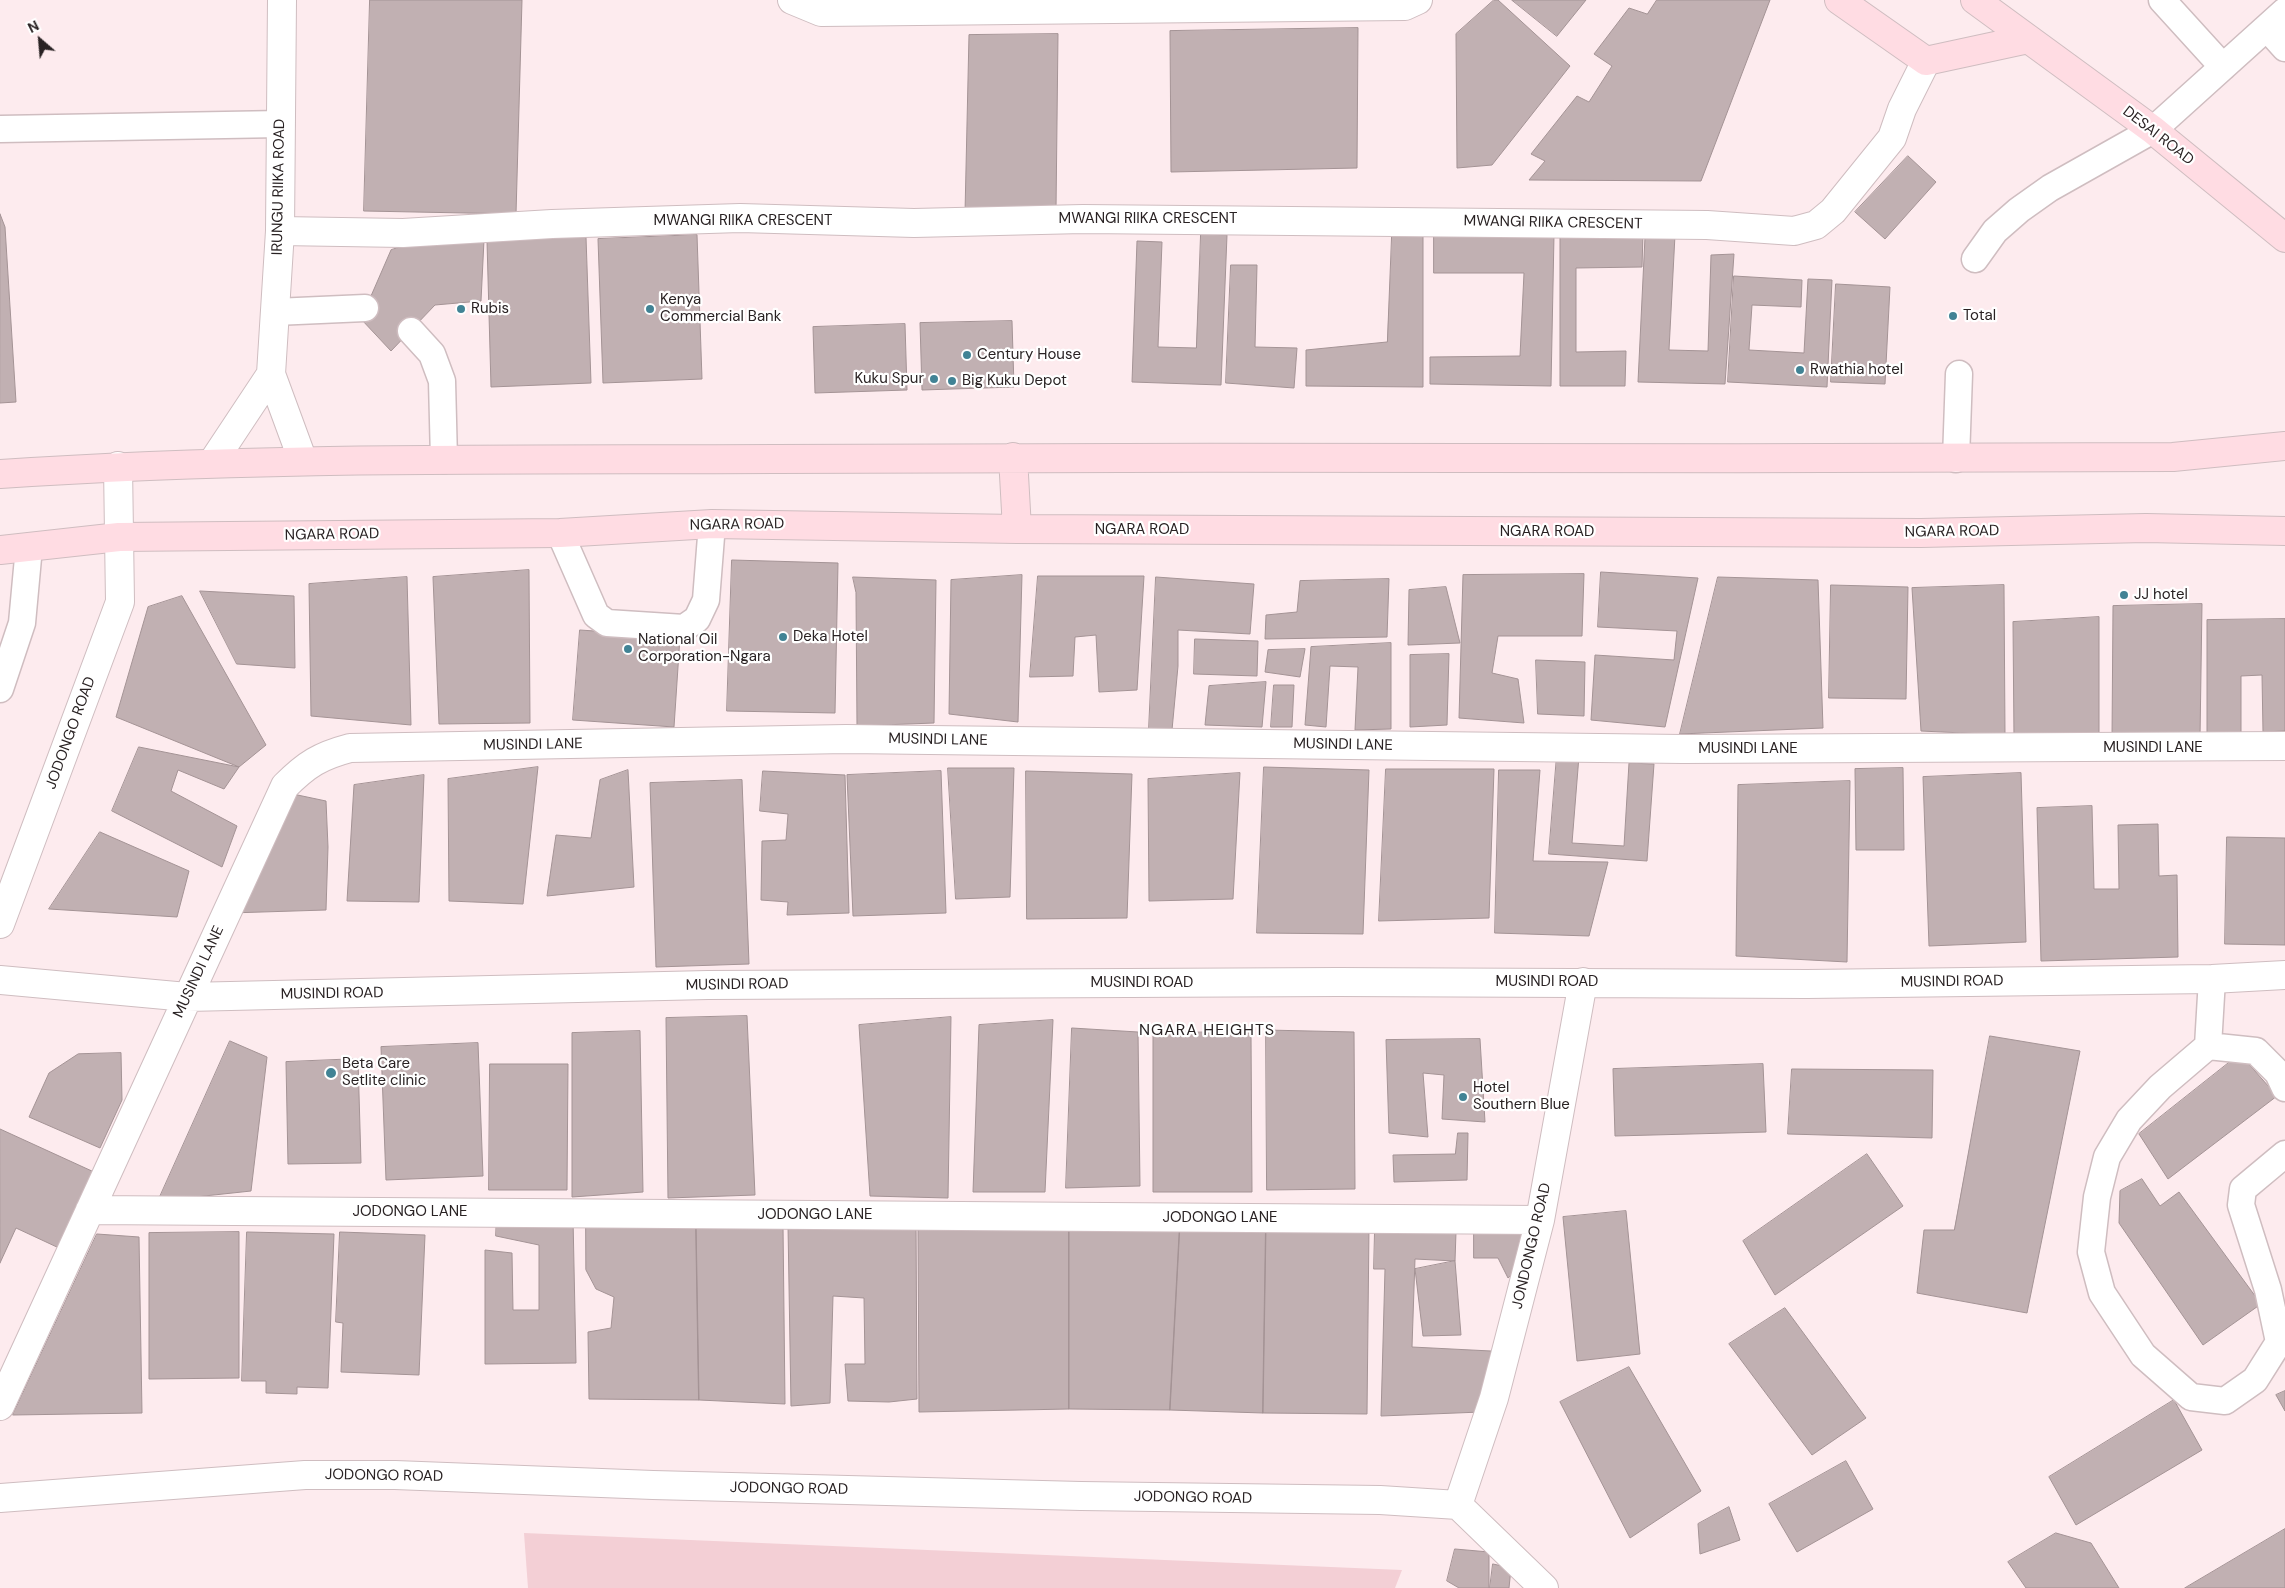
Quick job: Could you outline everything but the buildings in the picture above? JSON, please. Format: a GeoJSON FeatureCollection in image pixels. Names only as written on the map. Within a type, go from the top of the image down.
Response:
{"type":"FeatureCollection","features":[{"type":"Feature","properties":{"kind":"main road"},"geometry":{"type":"LineString","coordinates":[[1839,0],[1926,62],[2028,39]]}},
{"type":"Feature","properties":{"kind":"main road","name":"DESAI ROAD"},"geometry":{"type":"LineString","coordinates":[[1975,0],[2153,130],[2285,238]]}},
{"type":"Feature","properties":{"kind":"main road"},"geometry":{"type":"LineString","coordinates":[[0,474],[118,466],[304,461],[1013,458],[2173,458],[2285,446]]}},
{"type":"Feature","properties":{"kind":"main road"},"geometry":{"type":"LineString","coordinates":[[1013,458],[1017,529]]}},
{"type":"Feature","properties":{"kind":"main road","name":"NGARA ROAD"},"geometry":{"type":"LineString","coordinates":[[0,550],[119,537],[560,533],[712,524],[1017,529],[1921,533],[2146,528],[2285,531]]}},
{"type":"Feature","properties":{"kind":"street","name":"IRUNGU RIIKA ROAD"},"geometry":{"type":"LineString","coordinates":[[282,0],[280,231],[271,374],[304,461]]}},
{"type":"Feature","properties":{"kind":"street"},"geometry":{"type":"LineString","coordinates":[[792,0],[821,12],[1321,3],[1405,6],[1418,0]]}},
{"type":"Feature","properties":{"kind":"street","name":"MWANGI RIIKA CRESCENT"},"geometry":{"type":"LineString","coordinates":[[280,231],[403,233],[552,224],[740,218],[914,223],[1083,219],[1353,220],[1707,225],[1794,231],[1816,225],[1833,211],[1892,138],[1902,109],[1926,62]]}},
{"type":"Feature","properties":{"kind":"street","name":"IRUNGU RIIKA ROAD"},"geometry":{"type":"LineString","coordinates":[[212,463],[271,374]]}},
{"type":"Feature","properties":{"kind":"street","name":"JODONGO ROAD"},"geometry":{"type":"LineString","coordinates":[[0,924],[120,602],[118,466]]}},
{"type":"Feature","properties":{"kind":"street","name":"MUSINDI LANE"},"geometry":{"type":"LineString","coordinates":[[0,1406],[285,786],[307,765],[327,754],[350,748],[846,739],[1683,749],[2285,746]]}},
{"type":"Feature","properties":{"kind":"street","name":"MUSINDI ROAD"},"geometry":{"type":"LineString","coordinates":[[0,980],[187,997],[708,985],[1582,982],[1807,984],[2212,979],[2285,975]]}},
{"type":"Feature","properties":{"kind":"street","name":"JONDONGO ROAD"},"geometry":{"type":"LineString","coordinates":[[1458,1505],[1494,1398],[1540,1220],[1582,982]]}},
{"type":"Feature","properties":{"kind":"street","name":"JODONGO LANE"},"geometry":{"type":"LineString","coordinates":[[90,1210],[1540,1220]]}},
{"type":"Feature","properties":{"kind":"street","name":"JODONGO ROAD"},"geometry":{"type":"LineString","coordinates":[[0,1498],[305,1475],[359,1475],[1081,1496],[1380,1500],[1458,1505]]}},
{"type":"Feature","properties":{"kind":"street"},"geometry":{"type":"LineString","coordinates":[[1458,1505],[1544,1588]]}},
{"type":"Feature","properties":{"kind":"lane"},"geometry":{"type":"LineString","coordinates":[[2162,0],[2223,67]]}},
{"type":"Feature","properties":{"kind":"lane"},"geometry":{"type":"LineString","coordinates":[[1975,260],[1995,232],[2019,210],[2050,188],[2153,130],[2276,19],[2285,48]]}},
{"type":"Feature","properties":{"kind":"lane"},"geometry":{"type":"LineString","coordinates":[[0,129],[281,124]]}},
{"type":"Feature","properties":{"kind":"lane"},"geometry":{"type":"LineString","coordinates":[[275,312],[366,308]]}},
{"type":"Feature","properties":{"kind":"lane"},"geometry":{"type":"LineString","coordinates":[[411,331],[432,354],[442,381],[444,460]]}},
{"type":"Feature","properties":{"kind":"lane"},"geometry":{"type":"LineString","coordinates":[[1956,459],[1959,374]]}},
{"type":"Feature","properties":{"kind":"lane"},"geometry":{"type":"LineString","coordinates":[[560,533],[596,615],[607,623],[684,628],[697,619],[706,600],[712,524]]}},
{"type":"Feature","properties":{"kind":"lane"},"geometry":{"type":"LineString","coordinates":[[0,689],[22,623],[29,547]]}},
{"type":"Feature","properties":{"kind":"lane"},"geometry":{"type":"LineString","coordinates":[[2212,979],[2208,1046],[2160,1087],[2129,1120],[2107,1157],[2097,1197],[2091,1252],[2102,1293],[2143,1355],[2191,1397],[2225,1401],[2255,1380],[2279,1342],[2268,1290],[2241,1205],[2242,1189],[2285,1154]]}},
{"type":"Feature","properties":{"kind":"lane"},"geometry":{"type":"LineString","coordinates":[[2208,1046],[2256,1051],[2278,1073],[2285,1088]]}},
{"type":"Feature","properties":{"kind":"shaded area"},"geometry":{"type":"Polygon","coordinates":[[[524,1533],[1402,1570],[1395,1588],[528,1588],[524,1533]]]}},
{"type":"Feature","properties":{"kind":"place","name":"Rubis"},"geometry":{"type":"Point","coordinates":[461,309]}},
{"type":"Feature","properties":{"kind":"place","name":"Kenya Commercial Bank"},"geometry":{"type":"Point","coordinates":[650,309]}},
{"type":"Feature","properties":{"kind":"place","name":"Total"},"geometry":{"type":"Point","coordinates":[1953,316]}},
{"type":"Feature","properties":{"kind":"place","name":"Century House"},"geometry":{"type":"Point","coordinates":[967,355]}},
{"type":"Feature","properties":{"kind":"place","name":"Rwathia hotel"},"geometry":{"type":"Point","coordinates":[1800,370]}},
{"type":"Feature","properties":{"kind":"place","name":"Kuku Spur"},"geometry":{"type":"Point","coordinates":[934,379]}},
{"type":"Feature","properties":{"kind":"place","name":"Big Kuku Depot"},"geometry":{"type":"Point","coordinates":[952,381]}},
{"type":"Feature","properties":{"kind":"place","name":"JJ hotel"},"geometry":{"type":"Point","coordinates":[2124,595]}},
{"type":"Feature","properties":{"kind":"place","name":"Deka Hotel"},"geometry":{"type":"Point","coordinates":[783,637]}},
{"type":"Feature","properties":{"kind":"place","name":"National Oil Corporation-Ngara"},"geometry":{"type":"Point","coordinates":[628,649]}},
{"type":"Feature","properties":{"kind":"place","name":"Beta Care Setlite clinic"},"geometry":{"type":"Point","coordinates":[331,1073]}},
{"type":"Feature","properties":{"kind":"place","name":"Hotel Southern Blue"},"geometry":{"type":"Point","coordinates":[1463,1097]}},
{"type":"Feature","properties":{"kind":"district","name":"NGARA HEIGHTS"},"geometry":{"type":"Point","coordinates":[1207,1031]}}]}
